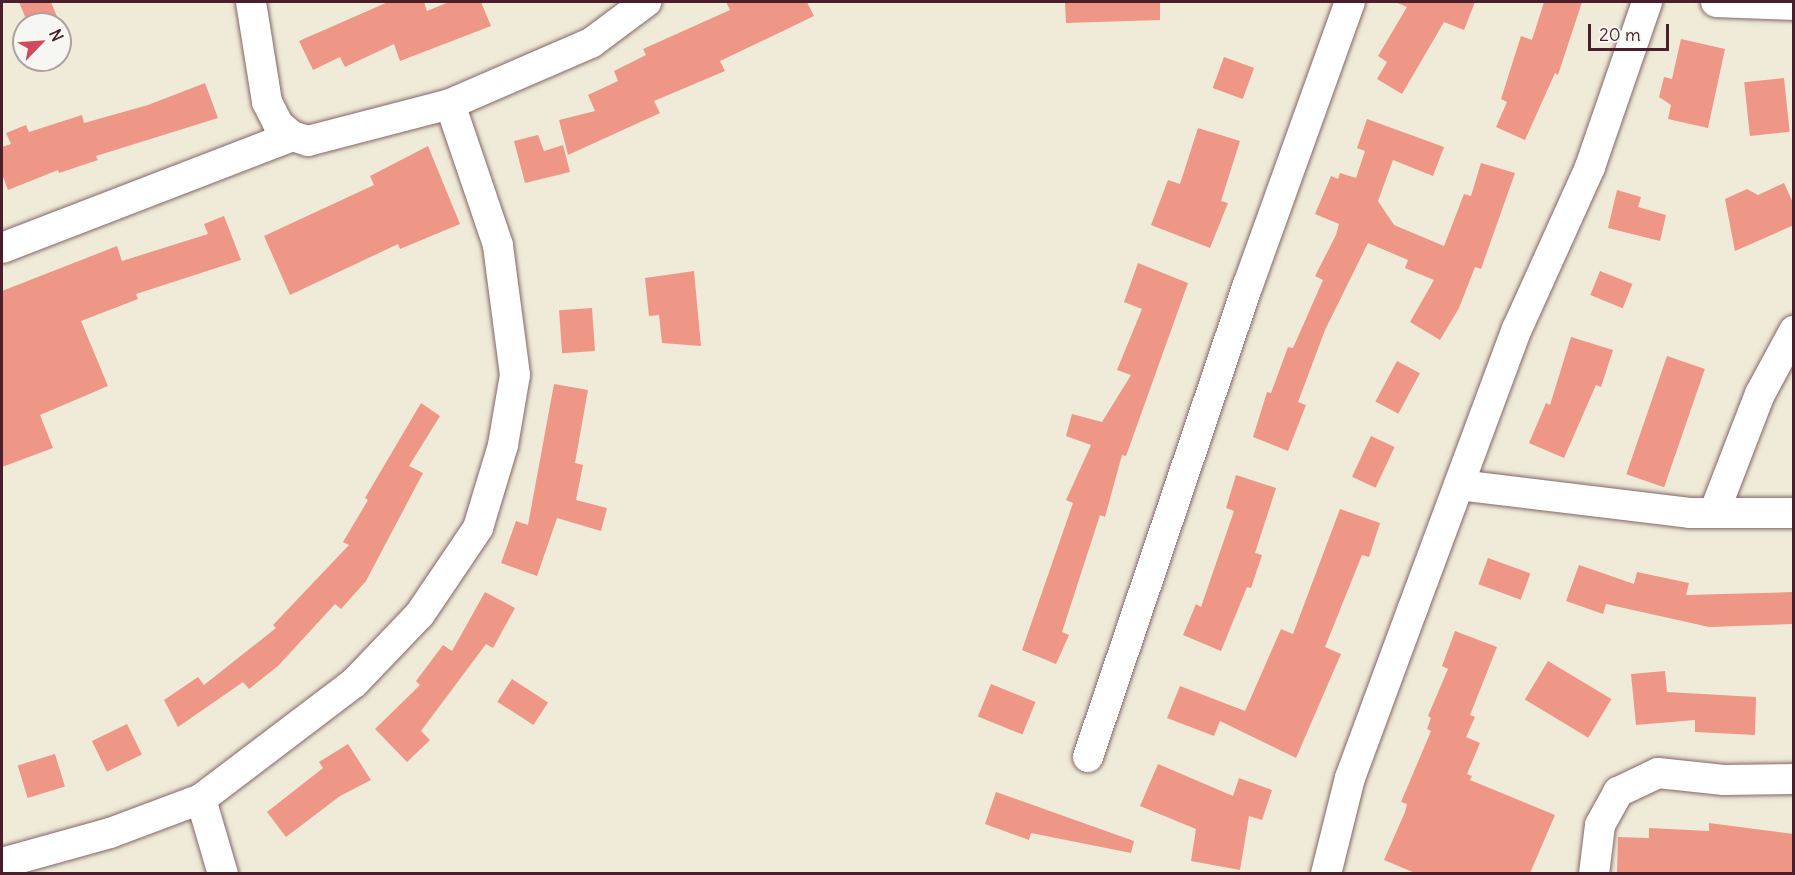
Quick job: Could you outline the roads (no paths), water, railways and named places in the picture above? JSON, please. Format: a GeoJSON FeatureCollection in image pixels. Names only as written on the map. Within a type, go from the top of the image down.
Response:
{"type":"FeatureCollection","features":[{"type":"Feature","properties":{"kind":"street"},"geometry":{"type":"LineString","coordinates":[[251,2],[267,102],[278,124],[292,136],[309,141],[332,138],[450,104],[591,43],[646,2]]}},
{"type":"Feature","properties":{"kind":"street"},"geometry":{"type":"LineString","coordinates":[[1088,757],[1248,285],[1350,2]]}},
{"type":"Feature","properties":{"kind":"street"},"geometry":{"type":"LineString","coordinates":[[1326,873],[1350,778],[1517,329],[1590,167],[1647,2]]}},
{"type":"Feature","properties":{"kind":"street"},"geometry":{"type":"LineString","coordinates":[[1716,2],[1794,5]]}},
{"type":"Feature","properties":{"kind":"street"},"geometry":{"type":"LineString","coordinates":[[2,863],[111,833],[201,800],[354,683],[420,614],[478,528],[503,445],[515,375],[498,245],[450,104]]}},
{"type":"Feature","properties":{"kind":"street"},"geometry":{"type":"LineString","coordinates":[[2,248],[292,136]]}},
{"type":"Feature","properties":{"kind":"street"},"geometry":{"type":"LineString","coordinates":[[1714,513],[1760,394],[1794,331]]}},
{"type":"Feature","properties":{"kind":"street"},"geometry":{"type":"LineString","coordinates":[[1459,485],[1714,513],[1794,513]]}},
{"type":"Feature","properties":{"kind":"street"},"geometry":{"type":"LineString","coordinates":[[1594,873],[1600,825],[1618,792],[1658,773],[1724,780],[1794,779]]}},
{"type":"Feature","properties":{"kind":"street"},"geometry":{"type":"LineString","coordinates":[[201,800],[223,873]]}}]}
